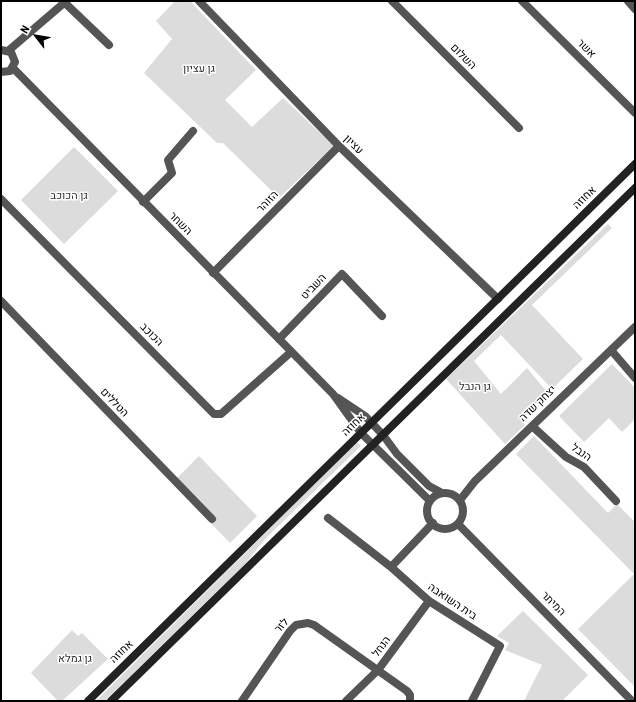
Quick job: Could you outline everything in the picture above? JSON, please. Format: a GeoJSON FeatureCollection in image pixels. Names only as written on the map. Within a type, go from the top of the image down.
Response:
{"type":"FeatureCollection","features":[{"type":"Feature","properties":{"kind":"main road","name":"אחוזה"},"geometry":{"type":"LineString","coordinates":[[86,701],[635,164]]}},
{"type":"Feature","properties":{"kind":"main road"},"geometry":{"type":"LineString","coordinates":[[112,701],[635,188]]}},
{"type":"Feature","properties":{"kind":"street","name":"עציון"},"geometry":{"type":"LineString","coordinates":[[199,1],[339,146],[498,299]]}},
{"type":"Feature","properties":{"kind":"street","name":"השלום"},"geometry":{"type":"LineString","coordinates":[[392,1],[519,128]]}},
{"type":"Feature","properties":{"kind":"street","name":"אשר"},"geometry":{"type":"LineString","coordinates":[[522,1],[635,113]]}},
{"type":"Feature","properties":{"kind":"street"},"geometry":{"type":"LineString","coordinates":[[628,1],[635,8]]}},
{"type":"Feature","properties":{"kind":"street"},"geometry":{"type":"LineString","coordinates":[[1,72],[7,72],[13,68],[15,58],[5,50],[64,2],[109,45]]}},
{"type":"Feature","properties":{"kind":"street","name":"השחר"},"geometry":{"type":"LineString","coordinates":[[13,68],[333,394],[361,433]]}},
{"type":"Feature","properties":{"kind":"street"},"geometry":{"type":"LineString","coordinates":[[143,202],[172,173],[168,160],[193,131]]}},
{"type":"Feature","properties":{"kind":"street","name":"הזוהר"},"geometry":{"type":"LineString","coordinates":[[213,273],[339,146]]}},
{"type":"Feature","properties":{"kind":"street","name":"הכוכב"},"geometry":{"type":"LineString","coordinates":[[1,199],[214,414],[221,414],[291,352]]}},
{"type":"Feature","properties":{"kind":"street","name":"השביט"},"geometry":{"type":"LineString","coordinates":[[279,339],[342,274],[382,316]]}},
{"type":"Feature","properties":{"kind":"street","name":"הטללים"},"geometry":{"type":"LineString","coordinates":[[1,301],[212,519]]}},
{"type":"Feature","properties":{"kind":"street","name":"יצחק שדה"},"geometry":{"type":"LineString","coordinates":[[460,500],[475,481],[635,327]]}},
{"type":"Feature","properties":{"kind":"street"},"geometry":{"type":"LineString","coordinates":[[611,350],[635,378]]}},
{"type":"Feature","properties":{"kind":"street","name":"השחר"},"geometry":{"type":"LineString","coordinates":[[333,394],[365,416],[371,423]]}},
{"type":"Feature","properties":{"kind":"street"},"geometry":{"type":"LineString","coordinates":[[371,423],[384,435],[397,454],[429,486],[442,493],[449,493],[460,500],[463,510],[461,520],[458,524],[445,529],[438,527],[433,523],[428,513],[430,501],[442,493]]}},
{"type":"Feature","properties":{"kind":"street","name":"הנבל"},"geometry":{"type":"LineString","coordinates":[[532,426],[566,457],[584,467],[616,501]]}},
{"type":"Feature","properties":{"kind":"street"},"geometry":{"type":"LineString","coordinates":[[361,433],[430,501]]}},
{"type":"Feature","properties":{"kind":"street","name":"בית השואבה"},"geometry":{"type":"LineString","coordinates":[[328,518],[391,567],[429,601],[500,646],[472,701]]}},
{"type":"Feature","properties":{"kind":"street"},"geometry":{"type":"LineString","coordinates":[[391,567],[433,523]]}},
{"type":"Feature","properties":{"kind":"street","name":"המיתר"},"geometry":{"type":"LineString","coordinates":[[458,524],[632,701]]}},
{"type":"Feature","properties":{"kind":"street","name":"הנחל"},"geometry":{"type":"LineString","coordinates":[[346,701],[378,670],[429,601]]}},
{"type":"Feature","properties":{"kind":"street","name":"לזר"},"geometry":{"type":"LineString","coordinates":[[242,701],[290,631],[296,625],[303,623],[314,625],[407,691],[410,701]]}},
{"type":"Feature","properties":{"kind":"green space","name":"גן עציון"},"geometry":{"type":"Polygon","coordinates":[[[175,1],[190,1],[256,70],[225,100],[252,127],[283,98],[334,146],[279,198],[223,143],[217,143],[144,73],[172,39],[156,21],[175,1]]]}},
{"type":"Feature","properties":{"kind":"green space","name":"גן הכוכב"},"geometry":{"type":"Polygon","coordinates":[[[74,147],[118,191],[64,244],[21,200],[74,147]]]}},
{"type":"Feature","properties":{"kind":"green space","name":"גן הנבל"},"geometry":{"type":"Polygon","coordinates":[[[608,224],[612,228],[532,305],[583,359],[552,389],[501,335],[474,361],[501,394],[527,368],[548,393],[520,419],[525,425],[505,444],[446,379],[608,224]]]}},
{"type":"Feature","properties":{"kind":"green space"},"geometry":{"type":"Polygon","coordinates":[[[612,364],[635,388],[635,419],[622,432],[609,418],[584,442],[559,416],[612,364]]]}},
{"type":"Feature","properties":{"kind":"green space"},"geometry":{"type":"Polygon","coordinates":[[[534,436],[608,513],[617,504],[635,522],[635,687],[578,629],[634,574],[516,454],[534,436]]]}},
{"type":"Feature","properties":{"kind":"green space"},"geometry":{"type":"Polygon","coordinates":[[[357,442],[361,446],[266,538],[245,564],[105,701],[96,701],[357,442]]]}},
{"type":"Feature","properties":{"kind":"green space"},"geometry":{"type":"Polygon","coordinates":[[[199,456],[257,516],[230,543],[172,483],[199,456]]]}},
{"type":"Feature","properties":{"kind":"green space"},"geometry":{"type":"Polygon","coordinates":[[[523,611],[588,675],[562,701],[524,701],[542,665],[505,650],[509,643],[497,636],[523,611]]]}},
{"type":"Feature","properties":{"kind":"green space","name":"גן גמלא"},"geometry":{"type":"Polygon","coordinates":[[[72,630],[78,636],[82,633],[108,659],[62,701],[58,701],[31,673],[72,630]]]}}]}
